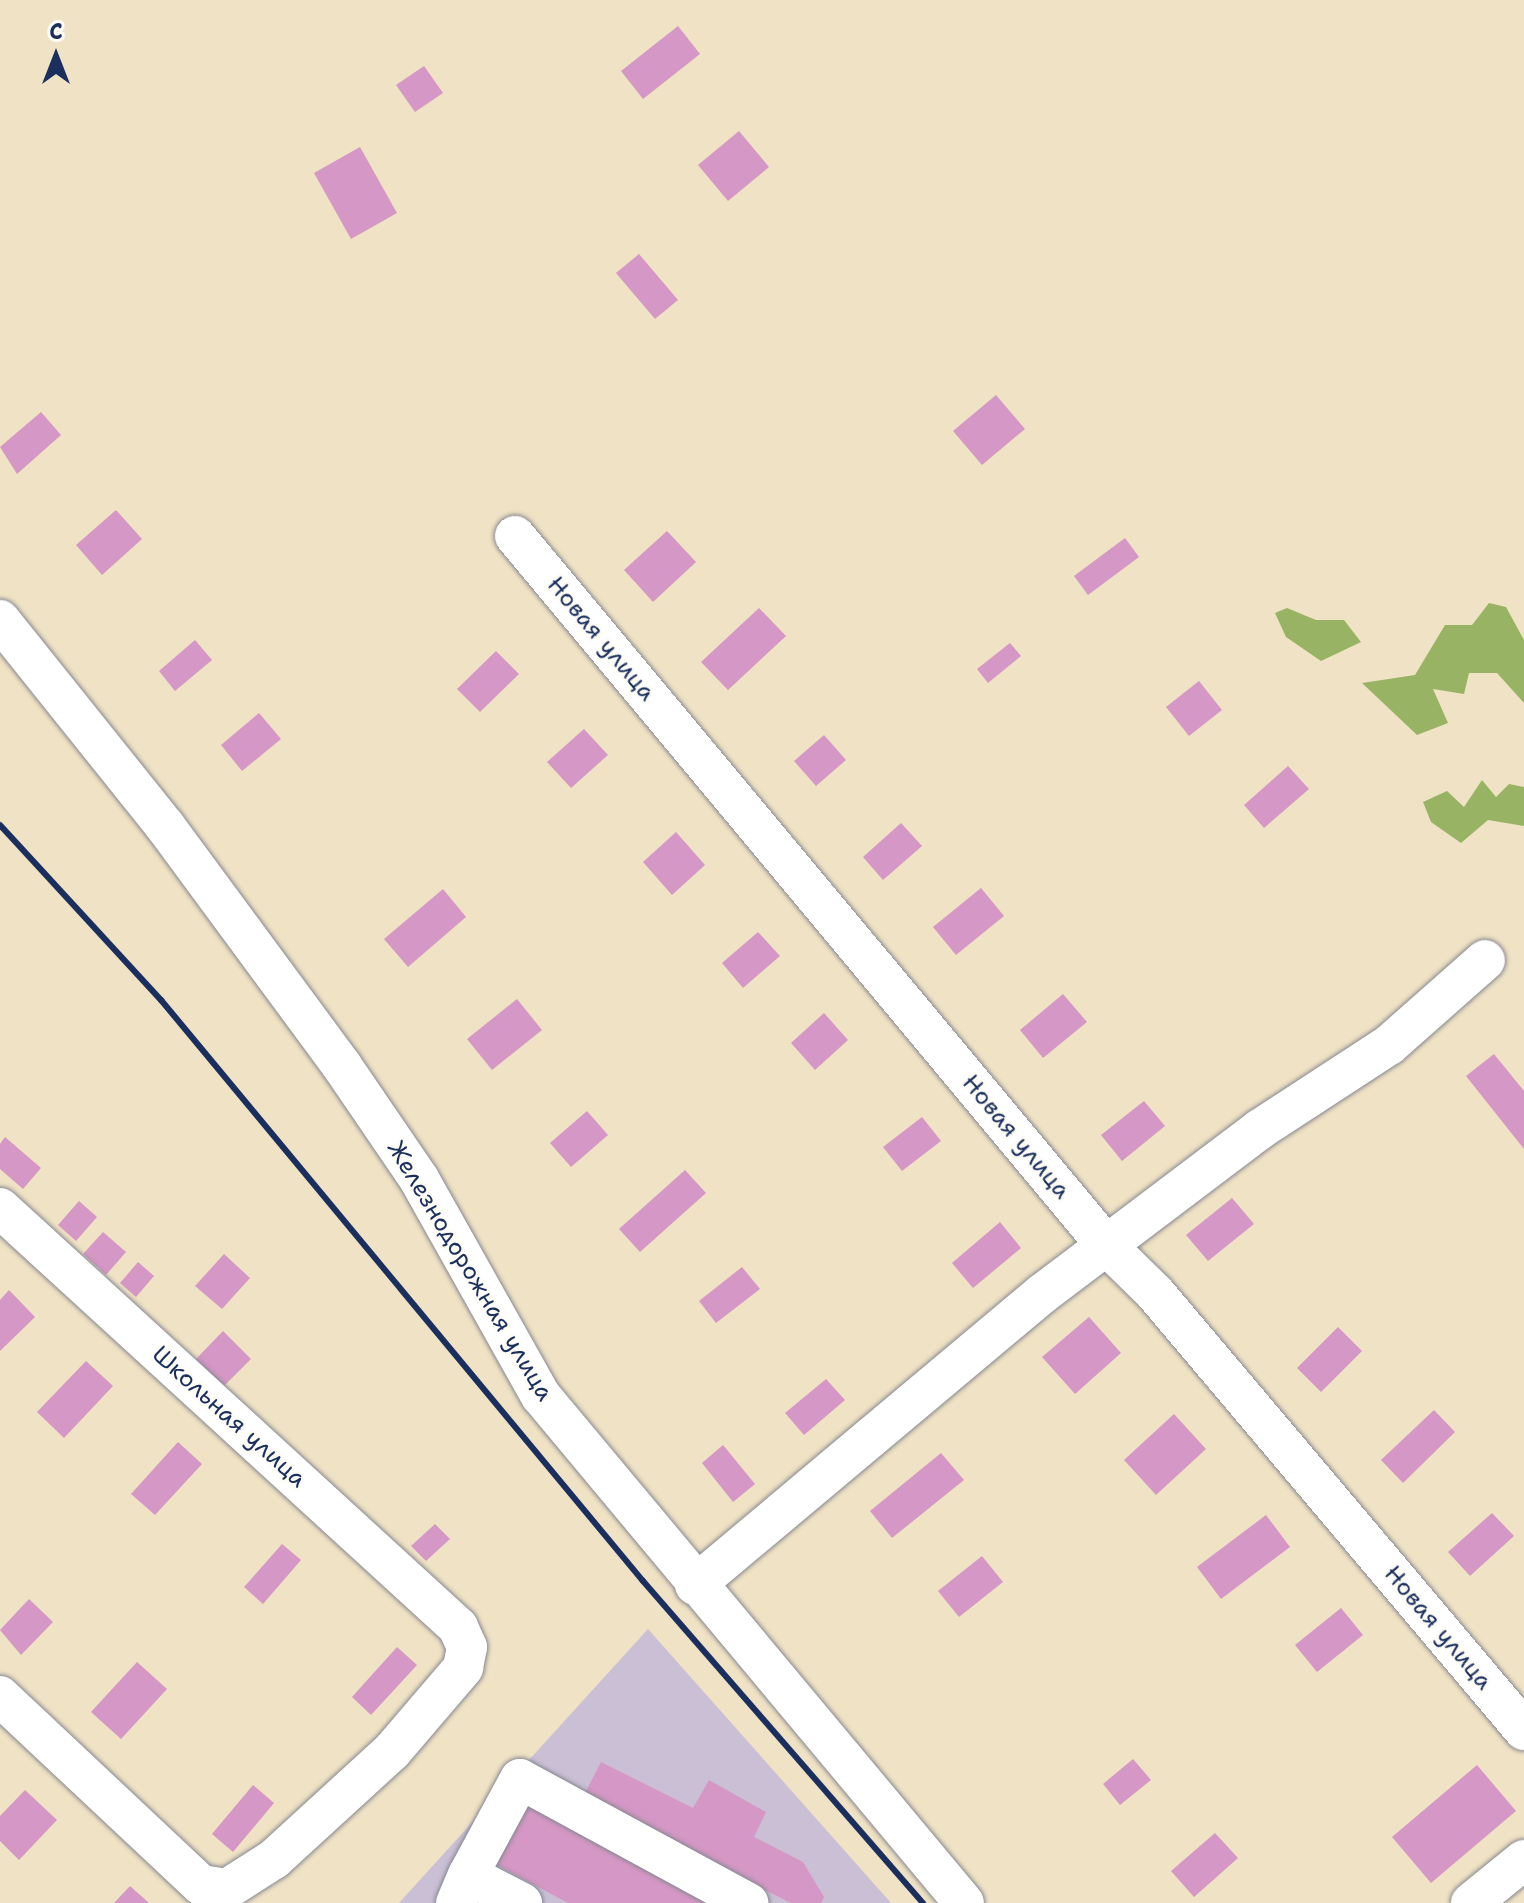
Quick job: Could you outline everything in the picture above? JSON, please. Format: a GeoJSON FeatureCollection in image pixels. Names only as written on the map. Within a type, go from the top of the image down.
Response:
{"type":"FeatureCollection","features":[{"type":"Feature","properties":{"kind":"street","name":"Новая улица"},"geometry":{"type":"LineString","coordinates":[[515,536],[1105,1244],[1155,1293],[1524,1730]]}},
{"type":"Feature","properties":{"kind":"street","name":"Железнодорожная улица"},"geometry":{"type":"LineString","coordinates":[[0,620],[165,826],[342,1066],[419,1179],[541,1396],[695,1585],[964,1903]]}},
{"type":"Feature","properties":{"kind":"street"},"geometry":{"type":"LineString","coordinates":[[695,1585],[1105,1244],[1260,1129],[1389,1045],[1485,960]]}},
{"type":"Feature","properties":{"kind":"street","name":"Школьная улица"},"geometry":{"type":"LineString","coordinates":[[0,1208],[458,1627],[467,1647],[463,1668],[392,1751],[274,1859],[227,1889],[201,1885],[0,1696]]}},
{"type":"Feature","properties":{"kind":"street"},"geometry":{"type":"LineString","coordinates":[[522,1903],[462,1889],[520,1779],[748,1903]]}},
{"type":"Feature","properties":{"kind":"street"},"geometry":{"type":"LineString","coordinates":[[1471,1903],[1524,1860]]}},
{"type":"Feature","properties":{"kind":"shaded area"},"geometry":{"type":"Polygon","coordinates":[[[648,1629],[891,1903],[399,1903],[648,1629]]]}},
{"type":"Feature","properties":{"kind":"green space"},"geometry":{"type":"Polygon","coordinates":[[[1489,603],[1506,607],[1524,640],[1524,703],[1497,673],[1469,673],[1464,694],[1433,689],[1448,723],[1417,735],[1362,683],[1415,675],[1445,625],[1472,625],[1489,603]]]}},
{"type":"Feature","properties":{"kind":"green space"},"geometry":{"type":"Polygon","coordinates":[[[1287,608],[1316,620],[1344,620],[1361,642],[1321,661],[1286,637],[1275,613],[1287,608]]]}},
{"type":"Feature","properties":{"kind":"green space"},"geometry":{"type":"Polygon","coordinates":[[[1482,780],[1496,797],[1509,784],[1524,787],[1524,826],[1488,820],[1461,843],[1431,822],[1423,802],[1447,791],[1464,807],[1482,780]]]}},
{"type":"Feature","properties":{"kind":"building"},"geometry":{"type":"Polygon","coordinates":[[[678,26],[700,54],[643,99],[621,71],[678,26]]]}},
{"type":"Feature","properties":{"kind":"building"},"geometry":{"type":"Polygon","coordinates":[[[424,66],[443,93],[415,112],[396,85],[424,66]]]}},
{"type":"Feature","properties":{"kind":"building"},"geometry":{"type":"Polygon","coordinates":[[[739,131],[769,167],[728,201],[698,165],[739,131]]]}},
{"type":"Feature","properties":{"kind":"building"},"geometry":{"type":"Polygon","coordinates":[[[360,147],[397,213],[351,239],[314,173],[360,147]]]}},
{"type":"Feature","properties":{"kind":"building"},"geometry":{"type":"Polygon","coordinates":[[[639,254],[678,300],[655,319],[616,273],[639,254]]]}},
{"type":"Feature","properties":{"kind":"building"},"geometry":{"type":"Polygon","coordinates":[[[996,395],[1025,429],[982,465],[953,431],[996,395]]]}},
{"type":"Feature","properties":{"kind":"building"},"geometry":{"type":"Polygon","coordinates":[[[41,412],[61,435],[17,474],[0,447],[41,412]]]}},
{"type":"Feature","properties":{"kind":"building"},"geometry":{"type":"Polygon","coordinates":[[[116,510],[142,539],[102,575],[76,545],[116,510]]]}},
{"type":"Feature","properties":{"kind":"building"},"geometry":{"type":"Polygon","coordinates":[[[667,531],[696,562],[653,602],[624,570],[667,531]]]}},
{"type":"Feature","properties":{"kind":"building"},"geometry":{"type":"Polygon","coordinates":[[[1125,538],[1139,557],[1088,595],[1074,576],[1125,538]]]}},
{"type":"Feature","properties":{"kind":"building"},"geometry":{"type":"Polygon","coordinates":[[[759,608],[786,636],[728,690],[701,662],[759,608]]]}},
{"type":"Feature","properties":{"kind":"building"},"geometry":{"type":"Polygon","coordinates":[[[195,640],[212,660],[175,691],[159,671],[195,640]]]}},
{"type":"Feature","properties":{"kind":"building"},"geometry":{"type":"Polygon","coordinates":[[[1010,643],[1021,656],[988,683],[977,669],[1010,643]]]}},
{"type":"Feature","properties":{"kind":"building"},"geometry":{"type":"Polygon","coordinates":[[[496,651],[519,674],[480,712],[457,689],[496,651]]]}},
{"type":"Feature","properties":{"kind":"building"},"geometry":{"type":"Polygon","coordinates":[[[1199,681],[1222,710],[1189,736],[1166,707],[1199,681]]]}},
{"type":"Feature","properties":{"kind":"building"},"geometry":{"type":"Polygon","coordinates":[[[259,713],[281,739],[242,771],[221,745],[259,713]]]}},
{"type":"Feature","properties":{"kind":"building"},"geometry":{"type":"Polygon","coordinates":[[[584,729],[608,755],[571,788],[547,762],[584,729]]]}},
{"type":"Feature","properties":{"kind":"building"},"geometry":{"type":"Polygon","coordinates":[[[824,735],[846,760],[816,786],[794,761],[824,735]]]}},
{"type":"Feature","properties":{"kind":"building"},"geometry":{"type":"Polygon","coordinates":[[[1288,766],[1309,789],[1264,828],[1244,805],[1288,766]]]}},
{"type":"Feature","properties":{"kind":"building"},"geometry":{"type":"Polygon","coordinates":[[[901,823],[922,846],[883,880],[863,857],[901,823]]]}},
{"type":"Feature","properties":{"kind":"building"},"geometry":{"type":"Polygon","coordinates":[[[676,832],[705,865],[672,895],[643,862],[676,832]]]}},
{"type":"Feature","properties":{"kind":"building"},"geometry":{"type":"Polygon","coordinates":[[[981,888],[1004,916],[956,955],[933,927],[981,888]]]}},
{"type":"Feature","properties":{"kind":"building"},"geometry":{"type":"Polygon","coordinates":[[[443,889],[466,917],[408,967],[384,939],[443,889]]]}},
{"type":"Feature","properties":{"kind":"building"},"geometry":{"type":"Polygon","coordinates":[[[758,932],[780,956],[743,988],[722,963],[758,932]]]}},
{"type":"Feature","properties":{"kind":"building"},"geometry":{"type":"Polygon","coordinates":[[[1063,994],[1087,1022],[1043,1058],[1020,1030],[1063,994]]]}},
{"type":"Feature","properties":{"kind":"building"},"geometry":{"type":"Polygon","coordinates":[[[517,999],[542,1030],[492,1070],[467,1039],[517,999]]]}},
{"type":"Feature","properties":{"kind":"building"},"geometry":{"type":"Polygon","coordinates":[[[824,1013],[848,1040],[815,1070],[791,1043],[824,1013]]]}},
{"type":"Feature","properties":{"kind":"building"},"geometry":{"type":"Polygon","coordinates":[[[1494,1054],[1524,1091],[1524,1149],[1466,1076],[1494,1054]]]}},
{"type":"Feature","properties":{"kind":"building"},"geometry":{"type":"Polygon","coordinates":[[[1144,1101],[1165,1126],[1122,1161],[1101,1135],[1144,1101]]]}},
{"type":"Feature","properties":{"kind":"building"},"geometry":{"type":"Polygon","coordinates":[[[587,1111],[608,1135],[571,1167],[550,1143],[587,1111]]]}},
{"type":"Feature","properties":{"kind":"building"},"geometry":{"type":"Polygon","coordinates":[[[922,1117],[941,1141],[902,1171],[883,1147],[922,1117]]]}},
{"type":"Feature","properties":{"kind":"building"},"geometry":{"type":"Polygon","coordinates":[[[5,1137],[41,1168],[23,1189],[0,1169],[0,1144],[5,1137]]]}},
{"type":"Feature","properties":{"kind":"building"},"geometry":{"type":"Polygon","coordinates":[[[685,1170],[706,1193],[640,1252],[619,1229],[685,1170]]]}},
{"type":"Feature","properties":{"kind":"building"},"geometry":{"type":"Polygon","coordinates":[[[1232,1198],[1254,1224],[1208,1261],[1186,1235],[1232,1198]]]}},
{"type":"Feature","properties":{"kind":"building"},"geometry":{"type":"Polygon","coordinates":[[[79,1201],[97,1217],[76,1241],[58,1225],[79,1201]]]}},
{"type":"Feature","properties":{"kind":"building"},"geometry":{"type":"Polygon","coordinates":[[[1000,1222],[1021,1248],[973,1288],[952,1263],[1000,1222]]]}},
{"type":"Feature","properties":{"kind":"building"},"geometry":{"type":"Polygon","coordinates":[[[103,1232],[126,1252],[106,1275],[83,1254],[103,1232]]]}},
{"type":"Feature","properties":{"kind":"building"},"geometry":{"type":"Polygon","coordinates":[[[224,1254],[250,1278],[222,1309],[195,1286],[224,1254]]]}},
{"type":"Feature","properties":{"kind":"building"},"geometry":{"type":"Polygon","coordinates":[[[138,1262],[154,1276],[136,1297],[120,1283],[138,1262]]]}},
{"type":"Feature","properties":{"kind":"building"},"geometry":{"type":"Polygon","coordinates":[[[742,1267],[760,1289],[716,1323],[699,1301],[742,1267]]]}},
{"type":"Feature","properties":{"kind":"building"},"geometry":{"type":"Polygon","coordinates":[[[9,1290],[35,1317],[0,1351],[0,1300],[9,1290]]]}},
{"type":"Feature","properties":{"kind":"building"},"geometry":{"type":"Polygon","coordinates":[[[1089,1317],[1121,1353],[1075,1394],[1042,1357],[1089,1317]]]}},
{"type":"Feature","properties":{"kind":"building"},"geometry":{"type":"Polygon","coordinates":[[[1338,1327],[1362,1351],[1321,1392],[1297,1368],[1338,1327]]]}},
{"type":"Feature","properties":{"kind":"building"},"geometry":{"type":"Polygon","coordinates":[[[223,1331],[251,1359],[224,1386],[196,1359],[223,1331]]]}},
{"type":"Feature","properties":{"kind":"building"},"geometry":{"type":"Polygon","coordinates":[[[86,1361],[113,1386],[64,1438],[37,1412],[86,1361]]]}},
{"type":"Feature","properties":{"kind":"building"},"geometry":{"type":"Polygon","coordinates":[[[826,1379],[845,1400],[804,1435],[785,1413],[826,1379]]]}},
{"type":"Feature","properties":{"kind":"building"},"geometry":{"type":"Polygon","coordinates":[[[1434,1410],[1455,1432],[1403,1483],[1381,1460],[1434,1410]]]}},
{"type":"Feature","properties":{"kind":"building"},"geometry":{"type":"Polygon","coordinates":[[[1174,1414],[1206,1449],[1156,1495],[1124,1460],[1174,1414]]]}},
{"type":"Feature","properties":{"kind":"building"},"geometry":{"type":"Polygon","coordinates":[[[178,1442],[202,1464],[155,1515],[131,1494],[178,1442]]]}},
{"type":"Feature","properties":{"kind":"building"},"geometry":{"type":"Polygon","coordinates":[[[723,1445],[755,1484],[733,1502],[702,1463],[723,1445]]]}},
{"type":"Feature","properties":{"kind":"building"},"geometry":{"type":"Polygon","coordinates":[[[941,1453],[964,1480],[892,1538],[870,1511],[941,1453]]]}},
{"type":"Feature","properties":{"kind":"building"},"geometry":{"type":"Polygon","coordinates":[[[1492,1513],[1514,1536],[1470,1576],[1448,1552],[1492,1513]]]}},
{"type":"Feature","properties":{"kind":"building"},"geometry":{"type":"Polygon","coordinates":[[[1266,1515],[1290,1547],[1221,1599],[1197,1567],[1266,1515]]]}},
{"type":"Feature","properties":{"kind":"building"},"geometry":{"type":"Polygon","coordinates":[[[435,1524],[450,1539],[426,1561],[411,1546],[435,1524]]]}},
{"type":"Feature","properties":{"kind":"building"},"geometry":{"type":"Polygon","coordinates":[[[282,1544],[301,1560],[263,1604],[244,1587],[282,1544]]]}},
{"type":"Feature","properties":{"kind":"building"},"geometry":{"type":"Polygon","coordinates":[[[982,1556],[1003,1582],[959,1617],[938,1591],[982,1556]]]}},
{"type":"Feature","properties":{"kind":"building"},"geometry":{"type":"Polygon","coordinates":[[[29,1599],[53,1622],[21,1655],[0,1630],[29,1599]]]}},
{"type":"Feature","properties":{"kind":"building"},"geometry":{"type":"Polygon","coordinates":[[[1341,1608],[1363,1635],[1317,1672],[1295,1645],[1341,1608]]]}},
{"type":"Feature","properties":{"kind":"building"},"geometry":{"type":"Polygon","coordinates":[[[397,1647],[417,1665],[371,1715],[352,1697],[397,1647]]]}},
{"type":"Feature","properties":{"kind":"building"},"geometry":{"type":"Polygon","coordinates":[[[137,1662],[167,1689],[121,1739],[91,1712],[137,1662]]]}},
{"type":"Feature","properties":{"kind":"building"},"geometry":{"type":"Polygon","coordinates":[[[1133,1759],[1151,1780],[1120,1805],[1103,1784],[1133,1759]]]}},
{"type":"Feature","properties":{"kind":"building"},"geometry":{"type":"Polygon","coordinates":[[[601,1762],[693,1808],[709,1780],[766,1812],[754,1837],[803,1862],[824,1897],[821,1903],[791,1903],[582,1799],[601,1762]]]}},
{"type":"Feature","properties":{"kind":"building"},"geometry":{"type":"Polygon","coordinates":[[[1477,1765],[1516,1811],[1431,1883],[1392,1837],[1477,1765]]]}},
{"type":"Feature","properties":{"kind":"building"},"geometry":{"type":"Polygon","coordinates":[[[253,1785],[274,1803],[233,1852],[212,1834],[253,1785]]]}},
{"type":"Feature","properties":{"kind":"building"},"geometry":{"type":"Polygon","coordinates":[[[25,1790],[57,1820],[19,1860],[0,1841],[0,1816],[25,1790]]]}},
{"type":"Feature","properties":{"kind":"building"},"geometry":{"type":"Polygon","coordinates":[[[523,1800],[713,1903],[568,1903],[490,1861],[523,1800]]]}},
{"type":"Feature","properties":{"kind":"building"},"geometry":{"type":"Polygon","coordinates":[[[1215,1833],[1238,1858],[1194,1897],[1171,1871],[1215,1833]]]}},
{"type":"Feature","properties":{"kind":"building"},"geometry":{"type":"Polygon","coordinates":[[[130,1886],[149,1903],[114,1903],[130,1886]]]}},
{"type":"Feature","properties":{"kind":"railway"},"geometry":{"type":"LineString","coordinates":[[0,825],[161,1000],[643,1581],[923,1903]]}}]}
